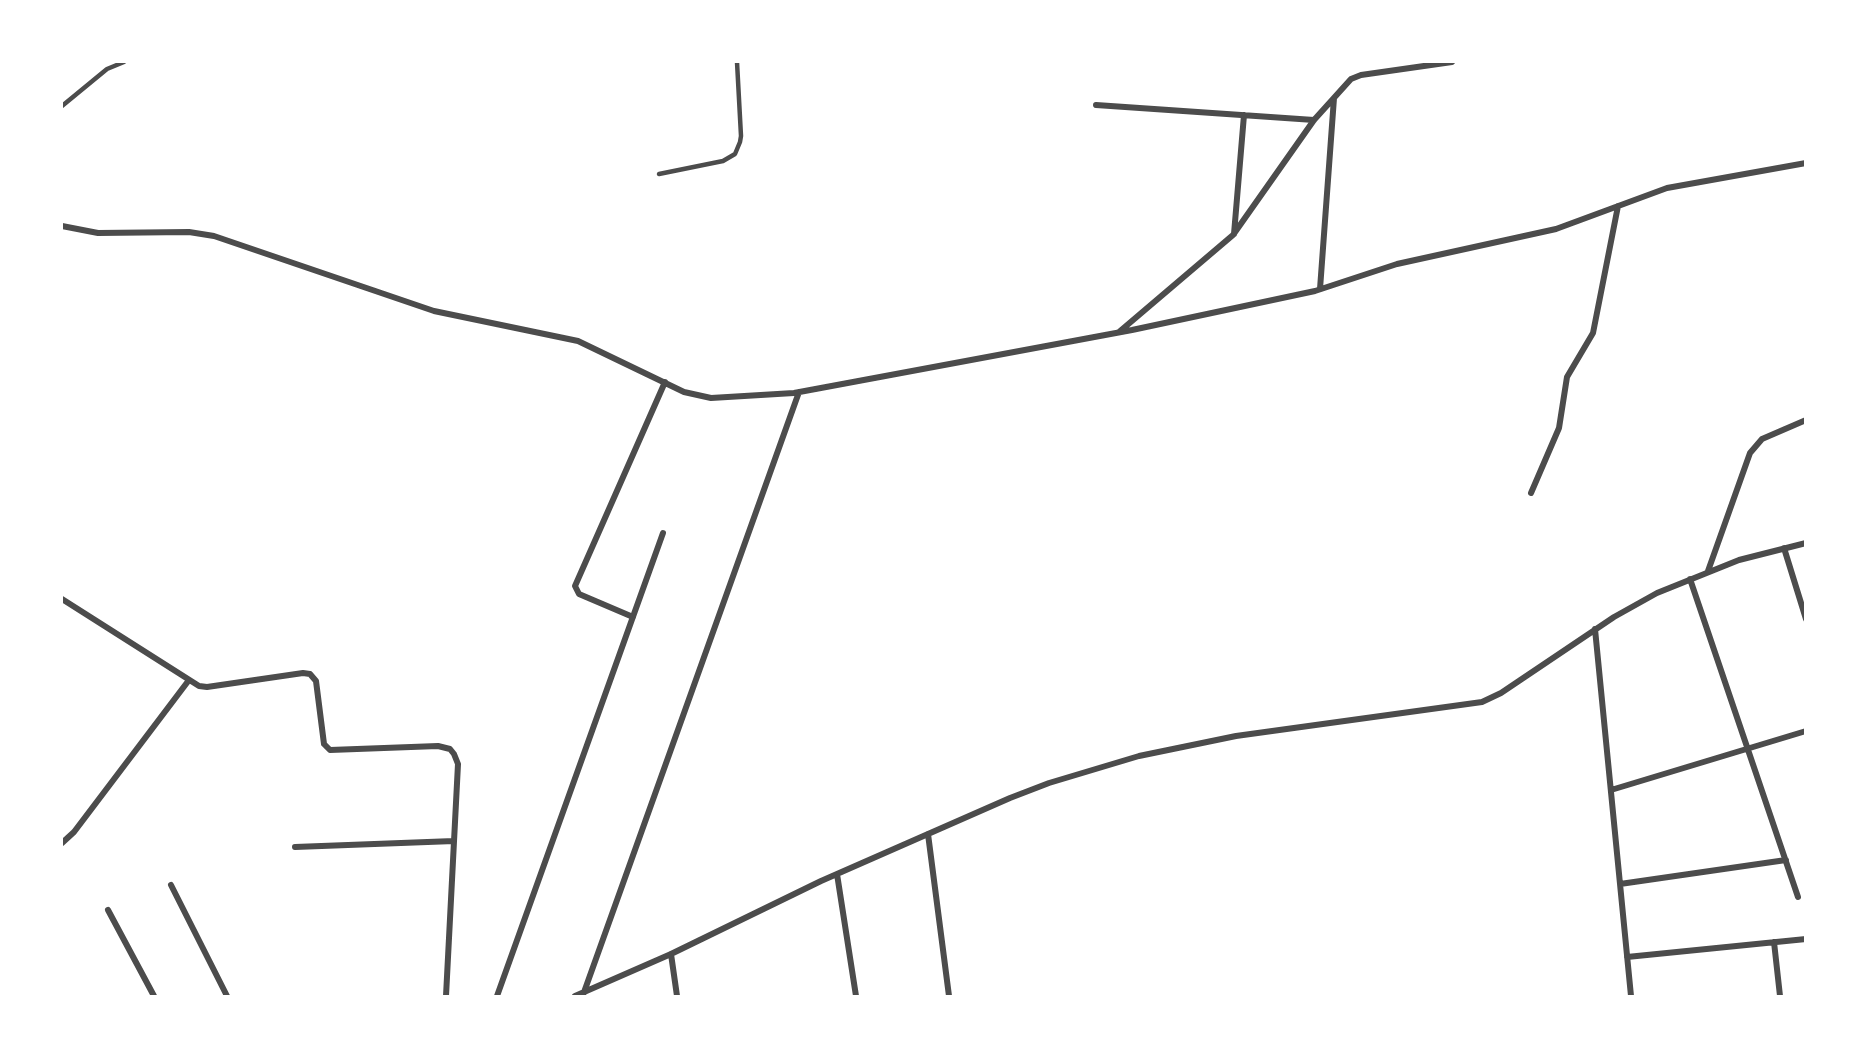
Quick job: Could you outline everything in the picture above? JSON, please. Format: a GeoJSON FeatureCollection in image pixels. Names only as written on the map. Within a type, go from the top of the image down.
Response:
{"type":"FeatureCollection","features":[{"type":"Feature","properties":{"kind":"street"},"geometry":{"type":"LineString","coordinates":[[1118,332],[1233,235],[1314,120],[1350,79],[1357,76],[1452,62]]}},
{"type":"Feature","properties":{"kind":"street"},"geometry":{"type":"LineString","coordinates":[[1320,289],[1334,98]]}},
{"type":"Feature","properties":{"kind":"street"},"geometry":{"type":"LineString","coordinates":[[1096,105],[1314,120]]}},
{"type":"Feature","properties":{"kind":"street"},"geometry":{"type":"LineString","coordinates":[[1233,235],[1244,115]]}},
{"type":"Feature","properties":{"kind":"street"},"geometry":{"type":"LineString","coordinates":[[62,226],[98,233],[189,232],[214,236],[434,312],[578,341],[690,394],[711,398],[799,392],[1118,332],[1320,289],[1397,264],[1556,229],[1675,186],[1806,163]]}},
{"type":"Feature","properties":{"kind":"street"},"geometry":{"type":"LineString","coordinates":[[1531,493],[1559,428],[1567,377],[1593,333],[1618,206]]}},
{"type":"Feature","properties":{"kind":"street"},"geometry":{"type":"LineString","coordinates":[[633,617],[579,594],[575,586],[664,382]]}},
{"type":"Feature","properties":{"kind":"street"},"geometry":{"type":"LineString","coordinates":[[584,995],[799,392]]}},
{"type":"Feature","properties":{"kind":"street"},"geometry":{"type":"LineString","coordinates":[[1708,571],[1750,453],[1762,440],[1806,420]]}},
{"type":"Feature","properties":{"kind":"street"},"geometry":{"type":"LineString","coordinates":[[497,996],[663,533]]}},
{"type":"Feature","properties":{"kind":"street"},"geometry":{"type":"LineString","coordinates":[[584,995],[837,874],[1049,783],[1139,756],[1236,736],[1482,702],[1501,693],[1633,606],[1708,571],[1806,543]]}},
{"type":"Feature","properties":{"kind":"street"},"geometry":{"type":"LineString","coordinates":[[1784,548],[1806,619]]}},
{"type":"Feature","properties":{"kind":"street"},"geometry":{"type":"LineString","coordinates":[[1690,579],[1798,897]]}},
{"type":"Feature","properties":{"kind":"street"},"geometry":{"type":"LineString","coordinates":[[62,599],[195,685],[207,687],[306,674],[312,676],[316,681],[324,744],[327,748],[337,751],[438,746],[450,749],[458,764],[446,996]]}},
{"type":"Feature","properties":{"kind":"street"},"geometry":{"type":"LineString","coordinates":[[1595,629],[1631,996]]}},
{"type":"Feature","properties":{"kind":"street"},"geometry":{"type":"LineString","coordinates":[[62,843],[74,832],[189,680]]}},
{"type":"Feature","properties":{"kind":"street"},"geometry":{"type":"LineString","coordinates":[[1611,790],[1806,731]]}},
{"type":"Feature","properties":{"kind":"street"},"geometry":{"type":"LineString","coordinates":[[928,834],[949,996]]}},
{"type":"Feature","properties":{"kind":"street"},"geometry":{"type":"LineString","coordinates":[[295,847],[454,841]]}},
{"type":"Feature","properties":{"kind":"street"},"geometry":{"type":"LineString","coordinates":[[1620,884],[1785,860]]}},
{"type":"Feature","properties":{"kind":"street"},"geometry":{"type":"LineString","coordinates":[[837,874],[856,996]]}},
{"type":"Feature","properties":{"kind":"street"},"geometry":{"type":"LineString","coordinates":[[171,885],[227,996]]}},
{"type":"Feature","properties":{"kind":"street"},"geometry":{"type":"LineString","coordinates":[[108,910],[154,996]]}},
{"type":"Feature","properties":{"kind":"street"},"geometry":{"type":"LineString","coordinates":[[1627,957],[1806,939]]}},
{"type":"Feature","properties":{"kind":"street"},"geometry":{"type":"LineString","coordinates":[[1774,942],[1780,996]]}},
{"type":"Feature","properties":{"kind":"street"},"geometry":{"type":"LineString","coordinates":[[671,954],[677,996]]}},
{"type":"Feature","properties":{"kind":"lane"},"geometry":{"type":"LineString","coordinates":[[62,106],[107,69],[124,62]]}},
{"type":"Feature","properties":{"kind":"lane"},"geometry":{"type":"LineString","coordinates":[[658,174],[723,161],[735,154],[741,136],[737,62]]}}]}
